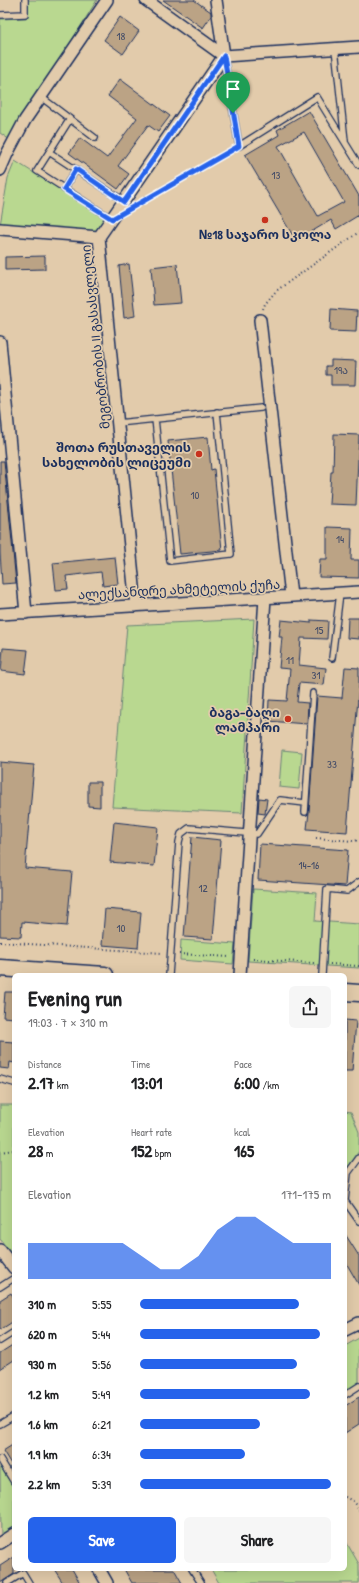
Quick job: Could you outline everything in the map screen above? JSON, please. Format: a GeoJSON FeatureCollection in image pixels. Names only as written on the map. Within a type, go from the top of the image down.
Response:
{"type":"FeatureCollection","features":[{"type":"Feature","properties":{"kind":"street"},"geometry":{"type":"LineString","coordinates":[[0,170],[3,152],[107,0]]}},
{"type":"Feature","properties":{"kind":"street"},"geometry":{"type":"LineString","coordinates":[[146,0],[224,56],[359,47]]}},
{"type":"Feature","properties":{"kind":"street"},"geometry":{"type":"LineString","coordinates":[[99,237],[112,219],[129,204],[224,56],[216,0]]}},
{"type":"Feature","properties":{"kind":"street","name":"მეგობრობის II გასასვლელი"},"geometry":{"type":"LineString","coordinates":[[0,229],[99,237],[136,606]]}},
{"type":"Feature","properties":{"kind":"street"},"geometry":{"type":"LineString","coordinates":[[260,320],[291,596]]}},
{"type":"Feature","properties":{"kind":"street"},"geometry":{"type":"LineString","coordinates":[[0,342],[26,613]]}},
{"type":"Feature","properties":{"kind":"street","name":"ალექსანდრე ახმეტელის ქუჩა"},"geometry":{"type":"LineString","coordinates":[[0,614],[359,592]]}},
{"type":"Feature","properties":{"kind":"street"},"geometry":{"type":"LineString","coordinates":[[240,973],[265,598]]}},
{"type":"Feature","properties":{"kind":"street"},"geometry":{"type":"LineString","coordinates":[[0,968],[60,973]]}},
{"type":"Feature","properties":{"kind":"street"},"geometry":{"type":"LineString","coordinates":[[347,992],[359,993]]}},
{"type":"Feature","properties":{"kind":"street"},"geometry":{"type":"LineString","coordinates":[[0,1250],[12,1265]]}},
{"type":"Feature","properties":{"kind":"street"},"geometry":{"type":"LineString","coordinates":[[347,1329],[359,1323]]}},
{"type":"Feature","properties":{"kind":"street"},"geometry":{"type":"LineString","coordinates":[[0,1543],[12,1535]]}},
{"type":"Feature","properties":{"kind":"street"},"geometry":{"type":"LineString","coordinates":[[100,1571],[107,1583]]}},
{"type":"Feature","properties":{"kind":"lane"},"geometry":{"type":"LineString","coordinates":[[0,15],[25,14],[25,0]]}},
{"type":"Feature","properties":{"kind":"lane"},"geometry":{"type":"LineString","coordinates":[[335,48],[345,142]]}},
{"type":"Feature","properties":{"kind":"lane"},"geometry":{"type":"LineString","coordinates":[[224,56],[239,146],[317,97],[359,165]]}},
{"type":"Feature","properties":{"kind":"lane"},"geometry":{"type":"LineString","coordinates":[[41,97],[95,138]]}},
{"type":"Feature","properties":{"kind":"lane"},"geometry":{"type":"LineString","coordinates":[[70,119],[37,171],[112,219]]}},
{"type":"Feature","properties":{"kind":"lane"},"geometry":{"type":"LineString","coordinates":[[49,152],[129,204]]}},
{"type":"Feature","properties":{"kind":"lane"},"geometry":{"type":"LineString","coordinates":[[64,189],[76,169]]}},
{"type":"Feature","properties":{"kind":"lane"},"geometry":{"type":"LineString","coordinates":[[118,423],[261,408]]}},
{"type":"Feature","properties":{"kind":"lane"},"geometry":{"type":"LineString","coordinates":[[156,419],[170,561],[232,554],[217,412]]}},
{"type":"Feature","properties":{"kind":"lane"},"geometry":{"type":"LineString","coordinates":[[332,658],[340,594]]}},
{"type":"Feature","properties":{"kind":"lane"},"geometry":{"type":"LineString","coordinates":[[304,812],[313,693]]}},
{"type":"Feature","properties":{"kind":"lane"},"geometry":{"type":"LineString","coordinates":[[169,973],[178,842],[181,834],[189,828],[257,834],[280,800],[305,802]]}},
{"type":"Feature","properties":{"kind":"lane"},"geometry":{"type":"LineString","coordinates":[[322,973],[327,889],[347,891],[359,882]]}},
{"type":"Feature","properties":{"kind":"lane"},"geometry":{"type":"LineString","coordinates":[[0,1079],[12,1082]]}},
{"type":"Feature","properties":{"kind":"lane"},"geometry":{"type":"LineString","coordinates":[[347,1182],[348,1173],[359,1158]]}},
{"type":"Feature","properties":{"kind":"lane"},"geometry":{"type":"LineString","coordinates":[[347,1204],[359,1221]]}},
{"type":"Feature","properties":{"kind":"lane"},"geometry":{"type":"LineString","coordinates":[[0,1287],[12,1279]]}},
{"type":"Feature","properties":{"kind":"lane"},"geometry":{"type":"LineString","coordinates":[[0,1341],[12,1333]]}},
{"type":"Feature","properties":{"kind":"lane"},"geometry":{"type":"LineString","coordinates":[[347,1394],[359,1386]]}},
{"type":"Feature","properties":{"kind":"lane"},"geometry":{"type":"LineString","coordinates":[[0,1424],[12,1417]]}},
{"type":"Feature","properties":{"kind":"lane"},"geometry":{"type":"LineString","coordinates":[[0,1459],[12,1479]]}},
{"type":"Feature","properties":{"kind":"lane"},"geometry":{"type":"LineString","coordinates":[[193,1571],[201,1583]]}},
{"type":"Feature","properties":{"kind":"lane"},"geometry":{"type":"LineString","coordinates":[[7,1583],[23,1573],[29,1583]]}},
{"type":"Feature","properties":{"kind":"path"},"geometry":{"type":"LineString","coordinates":[[129,204],[239,146]]}},
{"type":"Feature","properties":{"kind":"path"},"geometry":{"type":"LineString","coordinates":[[260,320],[265,304],[276,291],[359,232]]}},
{"type":"Feature","properties":{"kind":"path"},"geometry":{"type":"LineString","coordinates":[[316,838],[354,841],[359,840]]}},
{"type":"Feature","properties":{"kind":"path"},"geometry":{"type":"LineString","coordinates":[[0,1152],[12,1150]]}},
{"type":"Feature","properties":{"kind":"path"},"geometry":{"type":"LineString","coordinates":[[347,1498],[353,1501],[359,1510]]}},
{"type":"Feature","properties":{"kind":"green space"},"geometry":{"type":"Polygon","coordinates":[[[26,0],[97,0],[10,140],[0,133],[0,19],[26,18],[26,0]]]}},
{"type":"Feature","properties":{"kind":"green space"},"geometry":{"type":"Polygon","coordinates":[[[15,161],[107,219],[95,234],[0,225],[8,178],[15,161]]]}},
{"type":"Feature","properties":{"kind":"green space"},"geometry":{"type":"Polygon","coordinates":[[[254,619],[242,813],[112,807],[127,625],[254,619]]]}},
{"type":"Feature","properties":{"kind":"green space"},"geometry":{"type":"Polygon","coordinates":[[[282,750],[302,752],[299,789],[279,787],[282,750]]]}},
{"type":"Feature","properties":{"kind":"green space"},"geometry":{"type":"Polygon","coordinates":[[[253,889],[317,893],[315,921],[359,924],[359,968],[248,961],[253,889]]]}},
{"type":"Feature","properties":{"kind":"green space"},"geometry":{"type":"Polygon","coordinates":[[[181,940],[235,944],[233,964],[180,960],[181,940]]]}},
{"type":"Feature","properties":{"kind":"green space"},"geometry":{"type":"Polygon","coordinates":[[[0,1105],[12,1105],[12,1254],[0,1239],[0,1105]]]}},
{"type":"Feature","properties":{"kind":"green space"},"geometry":{"type":"Polygon","coordinates":[[[347,1111],[351,1112],[359,1132],[359,1151],[347,1168],[347,1111]]]}},
{"type":"Feature","properties":{"kind":"green space"},"geometry":{"type":"Polygon","coordinates":[[[359,1338],[359,1383],[347,1391],[347,1345],[359,1338]]]}},
{"type":"Feature","properties":{"kind":"green space"},"geometry":{"type":"Polygon","coordinates":[[[0,1466],[12,1485],[12,1529],[1,1537],[0,1466]]]}},
{"type":"Feature","properties":{"kind":"green space"},"geometry":{"type":"Polygon","coordinates":[[[347,1543],[359,1564],[359,1583],[219,1583],[212,1571],[347,1571],[347,1543]]]}},
{"type":"Feature","properties":{"kind":"building"},"geometry":{"type":"Polygon","coordinates":[[[163,0],[194,0],[211,12],[211,16],[203,28],[163,0]]]}},
{"type":"Feature","properties":{"kind":"building"},"geometry":{"type":"Polygon","coordinates":[[[120,17],[139,31],[123,54],[104,40],[120,17]]]}},
{"type":"Feature","properties":{"kind":"building"},"geometry":{"type":"Polygon","coordinates":[[[120,79],[170,116],[158,132],[148,125],[118,166],[129,174],[118,189],[69,153],[80,138],[107,158],[137,118],[108,96],[120,79]]]}},
{"type":"Feature","properties":{"kind":"building"},"geometry":{"type":"Polygon","coordinates":[[[309,111],[359,196],[359,215],[336,229],[331,220],[296,241],[245,155],[279,135],[277,130],[309,111]],[[304,132],[278,146],[318,216],[344,202],[304,132]]]}},
{"type":"Feature","properties":{"kind":"building"},"geometry":{"type":"Polygon","coordinates":[[[45,256],[45,269],[5,270],[5,257],[45,256]]]}},
{"type":"Feature","properties":{"kind":"building"},"geometry":{"type":"Polygon","coordinates":[[[129,264],[135,316],[124,318],[119,266],[129,264]]]}},
{"type":"Feature","properties":{"kind":"building"},"geometry":{"type":"Polygon","coordinates":[[[177,264],[181,303],[154,305],[151,267],[177,264]]]}},
{"type":"Feature","properties":{"kind":"building"},"geometry":{"type":"Polygon","coordinates":[[[331,309],[357,311],[356,332],[330,331],[331,309]]]}},
{"type":"Feature","properties":{"kind":"building"},"geometry":{"type":"Polygon","coordinates":[[[331,360],[356,361],[355,385],[331,385],[331,375],[326,375],[326,366],[331,366],[331,360]]]}},
{"type":"Feature","properties":{"kind":"building"},"geometry":{"type":"Polygon","coordinates":[[[334,434],[359,435],[356,505],[329,504],[331,472],[333,472],[334,434]]]}},
{"type":"Feature","properties":{"kind":"building"},"geometry":{"type":"Polygon","coordinates":[[[208,437],[211,470],[214,469],[222,550],[180,554],[168,441],[208,437]]]}},
{"type":"Feature","properties":{"kind":"building"},"geometry":{"type":"Polygon","coordinates":[[[0,461],[4,461],[16,583],[2,584],[0,552],[0,461]]]}},
{"type":"Feature","properties":{"kind":"building"},"geometry":{"type":"Polygon","coordinates":[[[327,527],[352,528],[351,560],[359,560],[359,578],[319,577],[320,559],[327,559],[327,527]]]}},
{"type":"Feature","properties":{"kind":"building"},"geometry":{"type":"Polygon","coordinates":[[[115,557],[118,584],[103,586],[101,572],[66,576],[68,589],[56,590],[53,563],[115,557]]]}},
{"type":"Feature","properties":{"kind":"building"},"geometry":{"type":"Polygon","coordinates":[[[348,618],[359,618],[359,639],[347,638],[348,618]]]}},
{"type":"Feature","properties":{"kind":"building"},"geometry":{"type":"Polygon","coordinates":[[[281,620],[311,623],[311,620],[328,621],[327,639],[301,638],[299,665],[326,668],[324,685],[299,683],[297,702],[308,703],[307,724],[268,721],[269,700],[287,701],[290,669],[279,668],[282,637],[279,637],[281,620]]]}},
{"type":"Feature","properties":{"kind":"building"},"geometry":{"type":"Polygon","coordinates":[[[3,648],[28,650],[25,674],[1,671],[3,648]]]}},
{"type":"Feature","properties":{"kind":"building"},"geometry":{"type":"Polygon","coordinates":[[[345,667],[359,668],[359,686],[347,832],[307,829],[317,696],[342,698],[345,667]]]}},
{"type":"Feature","properties":{"kind":"building"},"geometry":{"type":"Polygon","coordinates":[[[0,762],[34,765],[25,868],[72,872],[67,926],[22,922],[21,937],[0,936],[0,762]]]}},
{"type":"Feature","properties":{"kind":"building"},"geometry":{"type":"Polygon","coordinates":[[[88,782],[100,782],[100,807],[88,806],[88,782]]]}},
{"type":"Feature","properties":{"kind":"building"},"geometry":{"type":"Polygon","coordinates":[[[259,798],[267,799],[265,814],[258,813],[259,798]]]}},
{"type":"Feature","properties":{"kind":"building"},"geometry":{"type":"Polygon","coordinates":[[[114,822],[158,827],[154,866],[110,862],[114,822]]]}},
{"type":"Feature","properties":{"kind":"building"},"geometry":{"type":"Polygon","coordinates":[[[192,837],[221,840],[213,939],[184,937],[192,837]]]}},
{"type":"Feature","properties":{"kind":"building"},"geometry":{"type":"Polygon","coordinates":[[[260,844],[348,850],[345,886],[258,880],[260,844]]]}},
{"type":"Feature","properties":{"kind":"building"},"geometry":{"type":"Polygon","coordinates":[[[105,909],[141,912],[138,948],[102,945],[105,909]]]}},
{"type":"Feature","properties":{"kind":"building"},"geometry":{"type":"Polygon","coordinates":[[[5,992],[12,992],[12,1018],[3,1017],[5,992]]]}},
{"type":"Feature","properties":{"kind":"building"},"geometry":{"type":"Polygon","coordinates":[[[347,1020],[356,1021],[352,1071],[347,1071],[347,1020]]]}},
{"type":"Feature","properties":{"kind":"building"},"geometry":{"type":"Polygon","coordinates":[[[0,1041],[12,1042],[12,1062],[10,1062],[9,1069],[0,1068],[0,1041]]]}},
{"type":"Feature","properties":{"kind":"building"},"geometry":{"type":"Polygon","coordinates":[[[347,1237],[359,1256],[359,1285],[347,1264],[347,1237]]]}},
{"type":"Feature","properties":{"kind":"building"},"geometry":{"type":"Polygon","coordinates":[[[11,1293],[12,1295],[12,1322],[0,1330],[0,1300],[11,1293]]]}},
{"type":"Feature","properties":{"kind":"building"},"geometry":{"type":"Polygon","coordinates":[[[12,1345],[12,1361],[0,1369],[0,1353],[12,1345]]]}},
{"type":"Feature","properties":{"kind":"building"},"geometry":{"type":"Polygon","coordinates":[[[359,1397],[359,1424],[347,1432],[347,1405],[359,1397]]]}},
{"type":"Feature","properties":{"kind":"building"},"geometry":{"type":"Polygon","coordinates":[[[12,1445],[12,1466],[3,1451],[12,1445]]]}},
{"type":"Feature","properties":{"kind":"building"},"geometry":{"type":"Polygon","coordinates":[[[12,1558],[12,1571],[14,1571],[14,1574],[0,1583],[0,1566],[12,1558]]]}},
{"type":"Feature","properties":{"kind":"building"},"geometry":{"type":"Polygon","coordinates":[[[55,1571],[73,1571],[80,1583],[63,1583],[55,1571]]]}},
{"type":"Feature","properties":{"kind":"building"},"geometry":{"type":"Polygon","coordinates":[[[125,1571],[175,1571],[182,1583],[132,1583],[125,1571]]]}},
{"type":"Feature","properties":{"kind":"place","name":"№18 საჯარო სკოლა"},"geometry":{"type":"Point","coordinates":[265,220]}},
{"type":"Feature","properties":{"kind":"place","name":"შოთა რუსთაველის სახელობის ლიცეუმი"},"geometry":{"type":"Point","coordinates":[199,454]}},
{"type":"Feature","properties":{"kind":"place","name":"ბაგა-ბაღი ლამპარი"},"geometry":{"type":"Point","coordinates":[288,719]}},
{"type":"Feature","properties":{"kind":"route"},"geometry":{"type":"LineString","coordinates":[[224,56],[233,113],[239,146],[112,219],[64,189],[76,169],[124,202],[224,56]]}}]}
